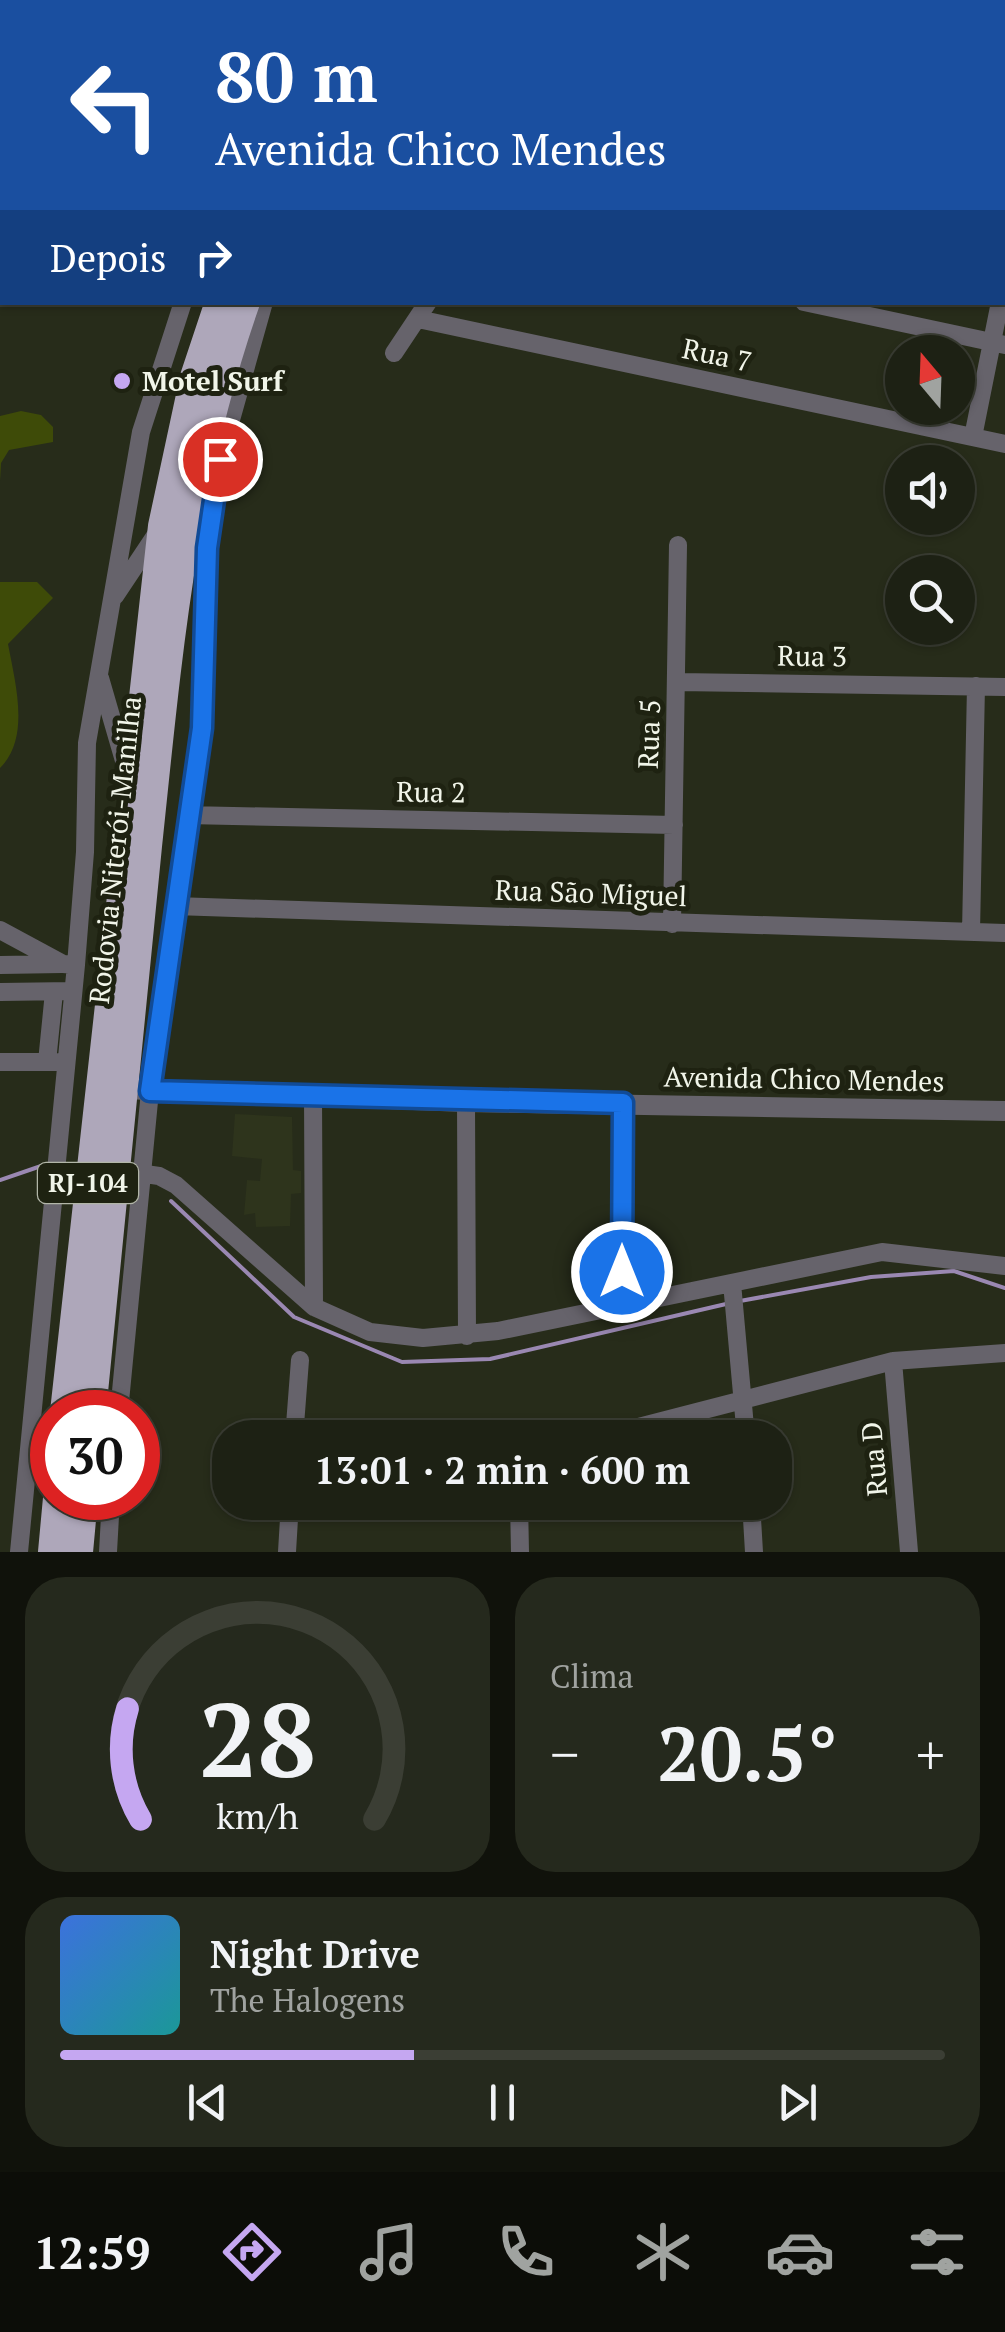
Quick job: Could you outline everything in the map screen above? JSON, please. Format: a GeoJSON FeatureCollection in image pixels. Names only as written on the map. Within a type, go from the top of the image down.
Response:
{"type":"FeatureCollection","features":[{"type":"Feature","properties":{"kind":"highway","name":"Rodovia Niterói-Manilha"},"geometry":{"type":"LineString","coordinates":[[95,1390],[136,1090],[184,539],[194,377],[218,305]]}},
{"type":"Feature","properties":{"kind":"highway","name":"Rodovia Niterói-Manilha"},"geometry":{"type":"LineString","coordinates":[[66,1390],[132,788],[217,384],[245,305]]}},
{"type":"Feature","properties":{"kind":"highway"},"geometry":{"type":"LineString","coordinates":[[52,1552],[55,1520]]}},
{"type":"Feature","properties":{"kind":"highway"},"geometry":{"type":"LineString","coordinates":[[80,1552],[82,1520]]}},
{"type":"Feature","properties":{"kind":"street"},"geometry":{"type":"LineString","coordinates":[[19,1552],[60,1127],[57,1062],[87,743],[141,432],[182,305]]}},
{"type":"Feature","properties":{"kind":"street"},"geometry":{"type":"LineString","coordinates":[[109,605],[184,539],[220,459],[263,305]]}},
{"type":"Feature","properties":{"kind":"street"},"geometry":{"type":"LineString","coordinates":[[818,305],[999,344]]}},
{"type":"Feature","properties":{"kind":"street"},"geometry":{"type":"LineString","coordinates":[[973,437],[999,344],[1000,305]]}},
{"type":"Feature","properties":{"kind":"street"},"geometry":{"type":"LineString","coordinates":[[394,353],[423,311]]}},
{"type":"Feature","properties":{"kind":"street","name":"Rua 7"},"geometry":{"type":"LineString","coordinates":[[423,311],[1005,444]]}},
{"type":"Feature","properties":{"kind":"street"},"geometry":{"type":"LineString","coordinates":[[136,1090],[175,906],[202,728],[184,539]]}},
{"type":"Feature","properties":{"kind":"street","name":"Rua 5"},"geometry":{"type":"LineString","coordinates":[[672,924],[678,545]]}},
{"type":"Feature","properties":{"kind":"street"},"geometry":{"type":"LineString","coordinates":[[98,673],[132,788]]}},
{"type":"Feature","properties":{"kind":"street","name":"Rua 3"},"geometry":{"type":"LineString","coordinates":[[678,682],[1005,686]]}},
{"type":"Feature","properties":{"kind":"street"},"geometry":{"type":"LineString","coordinates":[[971,932],[976,686]]}},
{"type":"Feature","properties":{"kind":"street","name":"Rua 2"},"geometry":{"type":"LineString","coordinates":[[187,815],[674,825]]}},
{"type":"Feature","properties":{"kind":"street","name":"Rua São Miguel"},"geometry":{"type":"LineString","coordinates":[[175,906],[1005,934]]}},
{"type":"Feature","properties":{"kind":"street"},"geometry":{"type":"LineString","coordinates":[[0,930],[69,965]]}},
{"type":"Feature","properties":{"kind":"street"},"geometry":{"type":"LineString","coordinates":[[0,965],[69,965]]}},
{"type":"Feature","properties":{"kind":"street"},"geometry":{"type":"LineString","coordinates":[[0,992],[63,992]]}},
{"type":"Feature","properties":{"kind":"street"},"geometry":{"type":"LineString","coordinates":[[0,1062],[57,1062]]}},
{"type":"Feature","properties":{"kind":"street","name":"Avenida Chico Mendes"},"geometry":{"type":"LineString","coordinates":[[136,1090],[466,1102],[1005,1111]]}},
{"type":"Feature","properties":{"kind":"street"},"geometry":{"type":"LineString","coordinates":[[313,1094],[314,1307]]}},
{"type":"Feature","properties":{"kind":"street"},"geometry":{"type":"LineString","coordinates":[[466,1102],[467,1336]]}},
{"type":"Feature","properties":{"kind":"street"},"geometry":{"type":"LineString","coordinates":[[622,1306],[623,1103]]}},
{"type":"Feature","properties":{"kind":"street"},"geometry":{"type":"LineString","coordinates":[[60,1127],[94,1130]]}},
{"type":"Feature","properties":{"kind":"street"},"geometry":{"type":"LineString","coordinates":[[120,1390],[128,1171],[160,1176],[176,1185],[314,1307],[370,1332],[423,1338],[467,1336],[622,1306],[733,1297],[882,1252],[1005,1266]]}},
{"type":"Feature","properties":{"kind":"street"},"geometry":{"type":"LineString","coordinates":[[733,1297],[745,1420]]}},
{"type":"Feature","properties":{"kind":"street"},"geometry":{"type":"LineString","coordinates":[[663,1420],[893,1361],[1005,1353]]}},
{"type":"Feature","properties":{"kind":"street"},"geometry":{"type":"LineString","coordinates":[[296,1420],[300,1360]]}},
{"type":"Feature","properties":{"kind":"street","name":"Rua D"},"geometry":{"type":"LineString","coordinates":[[893,1361],[909,1552]]}},
{"type":"Feature","properties":{"kind":"street"},"geometry":{"type":"LineString","coordinates":[[108,1552],[110,1520]]}},
{"type":"Feature","properties":{"kind":"street"},"geometry":{"type":"LineString","coordinates":[[287,1552],[289,1520]]}},
{"type":"Feature","properties":{"kind":"street"},"geometry":{"type":"LineString","coordinates":[[519,1520],[520,1552]]}},
{"type":"Feature","properties":{"kind":"street"},"geometry":{"type":"LineString","coordinates":[[752,1520],[754,1552]]}},
{"type":"Feature","properties":{"kind":"shaded area"},"geometry":{"type":"Polygon","coordinates":[[[235,1114],[292,1117],[293,1170],[301,1171],[301,1193],[291,1194],[290,1226],[256,1227],[255,1213],[244,1215],[247,1180],[260,1181],[262,1159],[232,1156],[235,1114]]]}},
{"type":"Feature","properties":{"kind":"green space"},"geometry":{"type":"Polygon","coordinates":[[[21,411],[41,415],[53,427],[53,442],[9,450],[1,463],[0,481],[0,416],[21,411]]]}},
{"type":"Feature","properties":{"kind":"green space"},"geometry":{"type":"Polygon","coordinates":[[[0,582],[37,582],[53,598],[8,644],[17,692],[18,726],[10,756],[0,768],[0,582]]]}},
{"type":"Feature","properties":{"kind":"waterway"},"geometry":{"type":"LineString","coordinates":[[0,1180],[44,1165]]}},
{"type":"Feature","properties":{"kind":"waterway"},"geometry":{"type":"LineString","coordinates":[[171,1201],[294,1317],[402,1362],[490,1359],[726,1304]]}},
{"type":"Feature","properties":{"kind":"waterway"},"geometry":{"type":"LineString","coordinates":[[740,1301],[871,1277],[954,1271],[1005,1288]]}},
{"type":"Feature","properties":{"kind":"place","name":"Motel Surf"},"geometry":{"type":"Point","coordinates":[122,381]}},
{"type":"Feature","properties":{"kind":"route"},"geometry":{"type":"LineString","coordinates":[[220,459],[207,548],[202,728],[150,1091],[623,1103],[622,1272]]}}]}
